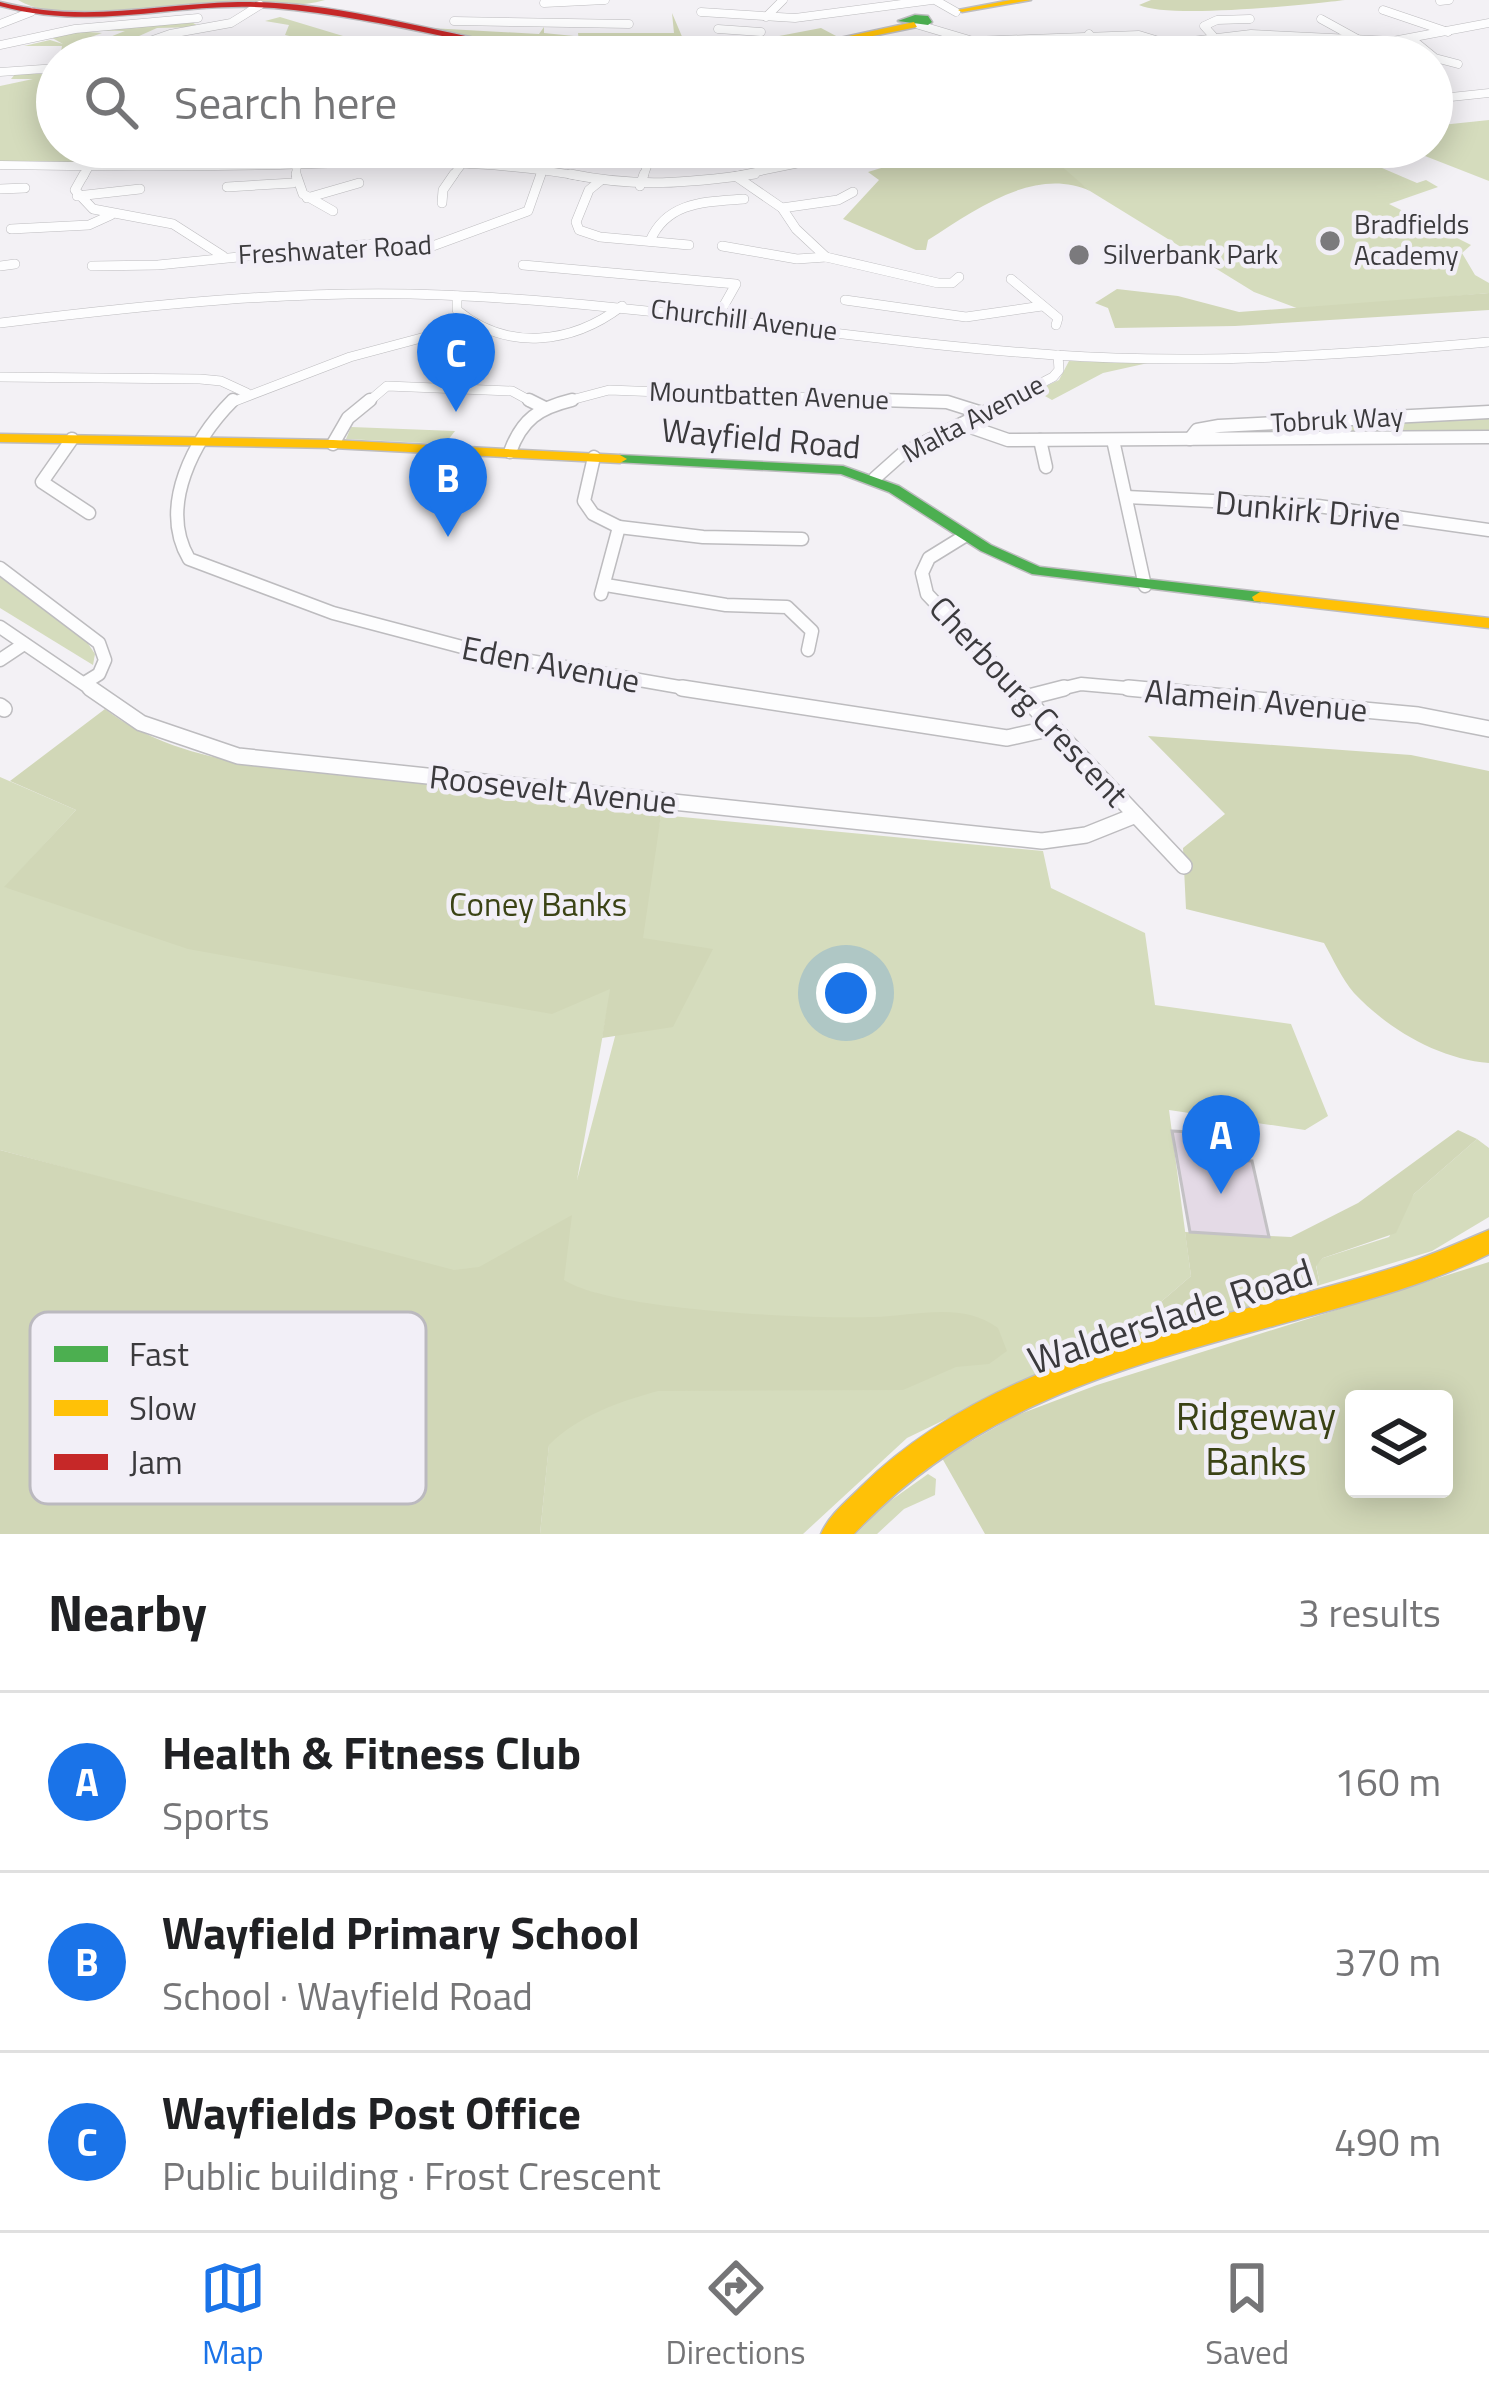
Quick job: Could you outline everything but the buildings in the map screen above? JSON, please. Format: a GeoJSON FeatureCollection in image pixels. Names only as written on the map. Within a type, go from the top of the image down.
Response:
{"type":"FeatureCollection","features":[{"type":"Feature","properties":{"kind":"street"},"geometry":{"type":"LineString","coordinates":[[307,11],[329,0]]}},
{"type":"Feature","properties":{"kind":"street"},"geometry":{"type":"LineString","coordinates":[[530,21],[544,2],[605,0]]}},
{"type":"Feature","properties":{"kind":"street"},"geometry":{"type":"LineString","coordinates":[[766,17],[783,0]]}},
{"type":"Feature","properties":{"kind":"street"},"geometry":{"type":"LineString","coordinates":[[856,36],[1027,0]]}},
{"type":"Feature","properties":{"kind":"street"},"geometry":{"type":"LineString","coordinates":[[715,11],[722,1]]}},
{"type":"Feature","properties":{"kind":"street"},"geometry":{"type":"LineString","coordinates":[[0,4],[21,14],[260,5],[419,36]]}},
{"type":"Feature","properties":{"kind":"street"},"geometry":{"type":"LineString","coordinates":[[164,36],[231,23],[260,5]]}},
{"type":"Feature","properties":{"kind":"street"},"geometry":{"type":"LineString","coordinates":[[1383,10],[1453,33]]}},
{"type":"Feature","properties":{"kind":"street"},"geometry":{"type":"LineString","coordinates":[[701,12],[924,18],[965,36]]}},
{"type":"Feature","properties":{"kind":"street"},"geometry":{"type":"LineString","coordinates":[[717,36],[734,15]]}},
{"type":"Feature","properties":{"kind":"street"},"geometry":{"type":"LineString","coordinates":[[55,36],[75,29],[198,18]]}},
{"type":"Feature","properties":{"kind":"street"},"geometry":{"type":"LineString","coordinates":[[1213,36],[1204,26],[1210,21],[1250,19]]}},
{"type":"Feature","properties":{"kind":"street"},"geometry":{"type":"LineString","coordinates":[[1321,19],[1351,36]]}},
{"type":"Feature","properties":{"kind":"street"},"geometry":{"type":"LineString","coordinates":[[454,21],[629,24]]}},
{"type":"Feature","properties":{"kind":"street"},"geometry":{"type":"LineString","coordinates":[[1436,36],[1489,27]]}},
{"type":"Feature","properties":{"kind":"street"},"geometry":{"type":"LineString","coordinates":[[718,29],[761,32]]}},
{"type":"Feature","properties":{"kind":"street"},"geometry":{"type":"LineString","coordinates":[[1057,36],[1143,36]]}},
{"type":"Feature","properties":{"kind":"street"},"geometry":{"type":"LineString","coordinates":[[36,42],[2,54],[2,72],[36,70]]}},
{"type":"Feature","properties":{"kind":"street"},"geometry":{"type":"LineString","coordinates":[[1453,62],[1459,64]]}},
{"type":"Feature","properties":{"kind":"street"},"geometry":{"type":"LineString","coordinates":[[1453,97],[1489,93]]}},
{"type":"Feature","properties":{"kind":"street"},"geometry":{"type":"LineString","coordinates":[[0,165],[36,166]]}},
{"type":"Feature","properties":{"kind":"street"},"geometry":{"type":"LineString","coordinates":[[77,196],[76,184],[88,168]]}},
{"type":"Feature","properties":{"kind":"street"},"geometry":{"type":"LineString","coordinates":[[293,183],[296,168]]}},
{"type":"Feature","properties":{"kind":"street"},"geometry":{"type":"LineString","coordinates":[[442,203],[443,190],[459,168]]}},
{"type":"Feature","properties":{"kind":"street"},"geometry":{"type":"LineString","coordinates":[[510,168],[640,186],[779,168]]}},
{"type":"Feature","properties":{"kind":"street"},"geometry":{"type":"LineString","coordinates":[[640,186],[647,168]]}},
{"type":"Feature","properties":{"kind":"street","name":"Freshwater Road"},"geometry":{"type":"LineString","coordinates":[[92,266],[158,266],[370,244],[438,246],[526,213],[542,170]]}},
{"type":"Feature","properties":{"kind":"street"},"geometry":{"type":"LineString","coordinates":[[736,177],[782,208],[796,229],[826,257]]}},
{"type":"Feature","properties":{"kind":"street"},"geometry":{"type":"LineString","coordinates":[[600,181],[581,205],[576,222],[579,230],[600,237],[689,245]]}},
{"type":"Feature","properties":{"kind":"street"},"geometry":{"type":"LineString","coordinates":[[226,187],[293,183]]}},
{"type":"Feature","properties":{"kind":"street"},"geometry":{"type":"LineString","coordinates":[[293,183],[307,198],[333,211]]}},
{"type":"Feature","properties":{"kind":"street"},"geometry":{"type":"LineString","coordinates":[[307,198],[359,183]]}},
{"type":"Feature","properties":{"kind":"street"},"geometry":{"type":"LineString","coordinates":[[0,189],[25,188]]}},
{"type":"Feature","properties":{"kind":"street"},"geometry":{"type":"LineString","coordinates":[[77,196],[140,189]]}},
{"type":"Feature","properties":{"kind":"street"},"geometry":{"type":"LineString","coordinates":[[782,208],[838,200],[853,192]]}},
{"type":"Feature","properties":{"kind":"street"},"geometry":{"type":"LineString","coordinates":[[77,196],[111,215],[176,224],[223,256]]}},
{"type":"Feature","properties":{"kind":"street"},"geometry":{"type":"LineString","coordinates":[[650,241],[659,220],[670,211],[744,199]]}},
{"type":"Feature","properties":{"kind":"street"},"geometry":{"type":"LineString","coordinates":[[11,229],[89,225],[111,215]]}},
{"type":"Feature","properties":{"kind":"street"},"geometry":{"type":"LineString","coordinates":[[722,246],[797,259],[826,257],[938,283],[952,283],[959,277]]}},
{"type":"Feature","properties":{"kind":"street"},"geometry":{"type":"LineString","coordinates":[[0,266],[15,264]]}},
{"type":"Feature","properties":{"kind":"street"},"geometry":{"type":"LineString","coordinates":[[523,265],[736,284],[718,316]]}},
{"type":"Feature","properties":{"kind":"street"},"geometry":{"type":"LineString","coordinates":[[1011,279],[1058,318],[1056,325]]}},
{"type":"Feature","properties":{"kind":"street","name":"Churchill Avenue"},"geometry":{"type":"LineString","coordinates":[[0,323],[201,300],[327,294],[622,306],[1058,356],[1227,358],[1489,342]]}},
{"type":"Feature","properties":{"kind":"street"},"geometry":{"type":"LineString","coordinates":[[458,296],[457,310],[470,325],[499,336],[541,338],[592,327],[622,306]]}},
{"type":"Feature","properties":{"kind":"street"},"geometry":{"type":"LineString","coordinates":[[845,300],[943,318],[992,319],[1042,305]]}},
{"type":"Feature","properties":{"kind":"street"},"geometry":{"type":"LineString","coordinates":[[932,343],[943,318]]}},
{"type":"Feature","properties":{"kind":"street"},"geometry":{"type":"LineString","coordinates":[[205,441],[224,407],[247,393],[361,354],[470,325]]}},
{"type":"Feature","properties":{"kind":"street","name":"Malta Avenue"},"geometry":{"type":"LineString","coordinates":[[875,478],[902,454],[1058,374],[1058,356]]}},
{"type":"Feature","properties":{"kind":"street"},"geometry":{"type":"LineString","coordinates":[[0,377],[220,381],[247,393]]}},
{"type":"Feature","properties":{"kind":"street"},"geometry":{"type":"LineString","coordinates":[[333,444],[347,418],[387,386],[512,391],[543,407],[519,427],[510,452]]}},
{"type":"Feature","properties":{"kind":"street","name":"Mountbatten Avenue"},"geometry":{"type":"LineString","coordinates":[[543,407],[609,390],[947,402],[982,413]]}},
{"type":"Feature","properties":{"kind":"street","name":"Tobruk Way"},"geometry":{"type":"LineString","coordinates":[[1190,439],[1197,430],[1219,426],[1489,412]]}},
{"type":"Feature","properties":{"kind":"street","name":"Tobruk Way"},"geometry":{"type":"LineString","coordinates":[[962,424],[1008,440],[1489,436]]}},
{"type":"Feature","properties":{"kind":"street","name":"Wayfield Road"},"geometry":{"type":"LineString","coordinates":[[0,438],[333,444],[820,468],[875,478],[907,494],[1001,559],[1037,571],[1489,623]]}},
{"type":"Feature","properties":{"kind":"street"},"geometry":{"type":"LineString","coordinates":[[72,439],[42,482],[88,507]]}},
{"type":"Feature","properties":{"kind":"street"},"geometry":{"type":"LineString","coordinates":[[1040,440],[1046,467]]}},
{"type":"Feature","properties":{"kind":"street"},"geometry":{"type":"LineString","coordinates":[[1114,440],[1145,586]]}},
{"type":"Feature","properties":{"kind":"street","name":"Eden Avenue"},"geometry":{"type":"LineString","coordinates":[[205,441],[175,501],[173,521],[181,550],[189,560],[333,613],[576,672],[1007,738],[1052,728]]}},
{"type":"Feature","properties":{"kind":"street"},"geometry":{"type":"LineString","coordinates":[[594,457],[584,501],[593,514],[619,527],[703,537],[802,539]]}},
{"type":"Feature","properties":{"kind":"street","name":"Dunkirk Drive"},"geometry":{"type":"LineString","coordinates":[[1126,497],[1318,506],[1489,530]]}},
{"type":"Feature","properties":{"kind":"street"},"geometry":{"type":"LineString","coordinates":[[619,527],[603,590],[726,605],[787,607],[812,631],[808,650]]}},
{"type":"Feature","properties":{"kind":"street","name":"Cherbourg Crescent"},"geometry":{"type":"LineString","coordinates":[[963,537],[929,558],[921,582],[1184,866]]}},
{"type":"Feature","properties":{"kind":"street"},"geometry":{"type":"LineString","coordinates":[[0,568],[99,644],[105,660],[99,674],[86,682]]}},
{"type":"Feature","properties":{"kind":"street","name":"Roosevelt Avenue"},"geometry":{"type":"LineString","coordinates":[[0,628],[86,682],[122,712],[169,736],[277,761],[1042,841],[1080,836],[1136,815]]}},
{"type":"Feature","properties":{"kind":"street"},"geometry":{"type":"LineString","coordinates":[[0,660],[24,644]]}},
{"type":"Feature","properties":{"kind":"street","name":"Alamein Avenue"},"geometry":{"type":"LineString","coordinates":[[1024,698],[1081,684],[1418,715],[1489,729]]}},
{"type":"Feature","properties":{"kind":"street","name":"Walderslade Road"},"geometry":{"type":"LineString","coordinates":[[835,1534],[916,1458],[1029,1395],[1092,1370],[1445,1265],[1489,1242]]}},
{"type":"Feature","properties":{"kind":"green space"},"geometry":{"type":"Polygon","coordinates":[[[18,0],[325,0],[287,5],[222,2],[88,13],[37,8],[18,0]]]}},
{"type":"Feature","properties":{"kind":"green space"},"geometry":{"type":"Polygon","coordinates":[[[1151,0],[1345,0],[1207,11],[1139,5],[1151,0]]]}},
{"type":"Feature","properties":{"kind":"green space"},"geometry":{"type":"Polygon","coordinates":[[[672,13],[682,36],[578,33],[674,33],[672,13]]]}},
{"type":"Feature","properties":{"kind":"green space"},"geometry":{"type":"Polygon","coordinates":[[[280,17],[343,36],[289,36],[285,35],[289,25],[265,21],[280,17]]]}},
{"type":"Feature","properties":{"kind":"green space"},"geometry":{"type":"Polygon","coordinates":[[[188,20],[200,27],[157,28],[139,36],[81,30],[188,20]]]}},
{"type":"Feature","properties":{"kind":"green space"},"geometry":{"type":"Polygon","coordinates":[[[412,27],[539,34],[544,27],[544,33],[574,36],[461,36],[412,27]]]}},
{"type":"Feature","properties":{"kind":"green space"},"geometry":{"type":"Polygon","coordinates":[[[821,28],[836,36],[779,36],[821,28]]]}},
{"type":"Feature","properties":{"kind":"green space"},"geometry":{"type":"Polygon","coordinates":[[[76,31],[102,33],[94,36],[47,35],[76,31]]]}},
{"type":"Feature","properties":{"kind":"green space"},"geometry":{"type":"Polygon","coordinates":[[[16,73],[36,73],[36,163],[0,162],[0,86],[33,79],[11,79],[16,73]]]}},
{"type":"Feature","properties":{"kind":"green space"},"geometry":{"type":"Polygon","coordinates":[[[1489,120],[1489,181],[1453,167],[1453,124],[1489,120]]]}},
{"type":"Feature","properties":{"kind":"green space"},"geometry":{"type":"Polygon","coordinates":[[[881,168],[1064,168],[1090,191],[1048,184],[1006,195],[928,240],[926,250],[916,250],[843,219],[879,180],[868,172],[881,168]]]}},
{"type":"Feature","properties":{"kind":"green space","name":"Bradfields Academy"},"geometry":{"type":"Polygon","coordinates":[[[1061,168],[1382,168],[1438,187],[1389,204],[1471,245],[1462,253],[1475,275],[1489,283],[1489,293],[1302,310],[1254,292],[1090,191],[1061,168]]]}},
{"type":"Feature","properties":{"kind":"green space"},"geometry":{"type":"Polygon","coordinates":[[[1117,289],[1178,296],[1239,312],[1489,293],[1489,310],[1235,326],[1115,328],[1108,308],[1095,303],[1117,289]]]}},
{"type":"Feature","properties":{"kind":"green space"},"geometry":{"type":"Polygon","coordinates":[[[1069,361],[1148,363],[1103,373],[1052,400],[1036,391],[1059,380],[1069,361]]]}},
{"type":"Feature","properties":{"kind":"green space"},"geometry":{"type":"Polygon","coordinates":[[[1489,415],[1489,434],[1214,437],[1212,429],[1405,423],[1412,418],[1436,421],[1489,415]]]}},
{"type":"Feature","properties":{"kind":"green space"},"geometry":{"type":"Polygon","coordinates":[[[351,427],[455,431],[445,444],[346,439],[351,427]]]}},
{"type":"Feature","properties":{"kind":"green space"},"geometry":{"type":"Polygon","coordinates":[[[0,577],[87,642],[95,654],[93,665],[0,608],[0,577]]]}},
{"type":"Feature","properties":{"kind":"green space","name":"Coney Banks"},"geometry":{"type":"Polygon","coordinates":[[[105,709],[160,740],[221,759],[347,776],[355,772],[661,815],[643,938],[713,949],[673,1027],[602,1038],[610,989],[552,1014],[188,949],[4,887],[76,810],[10,781],[105,709]]]}},
{"type":"Feature","properties":{"kind":"green space"},"geometry":{"type":"Polygon","coordinates":[[[1148,736],[1411,755],[1489,771],[1489,1063],[1434,1049],[1383,1019],[1350,987],[1324,943],[1186,909],[1183,848],[1225,814],[1148,736]]]}},
{"type":"Feature","properties":{"kind":"green space"},"geometry":{"type":"Polygon","coordinates":[[[0,777],[76,810],[5,887],[611,989],[577,1180],[626,995],[661,815],[1043,851],[1051,888],[1145,933],[1155,1005],[1291,1024],[1328,1116],[1305,1130],[1169,1110],[1191,1276],[1126,1332],[907,1438],[803,1534],[540,1534],[563,1303],[0,1150],[0,777]]]}},
{"type":"Feature","properties":{"kind":"green space"},"geometry":{"type":"Polygon","coordinates":[[[1458,1130],[1477,1139],[1414,1194],[1396,1233],[1323,1258],[1316,1266],[1320,1285],[1135,1341],[1128,1338],[1126,1332],[1191,1276],[1185,1232],[1291,1237],[1358,1203],[1458,1130]]]}},
{"type":"Feature","properties":{"kind":"green space"},"geometry":{"type":"Polygon","coordinates":[[[1477,1139],[1489,1148],[1489,1217],[1432,1251],[1320,1285],[1316,1265],[1323,1258],[1389,1237],[1414,1194],[1477,1139]]]}},
{"type":"Feature","properties":{"kind":"green space"},"geometry":{"type":"Polygon","coordinates":[[[0,1150],[454,1270],[479,1267],[572,1215],[564,1280],[589,1291],[666,1306],[760,1314],[873,1317],[954,1312],[998,1328],[1007,1351],[989,1364],[956,1367],[903,1390],[658,1391],[614,1405],[573,1425],[549,1445],[540,1534],[0,1534],[0,1150]]]}},
{"type":"Feature","properties":{"kind":"green space","name":"Ridgeway Banks"},"geometry":{"type":"Polygon","coordinates":[[[1489,1262],[1489,1534],[985,1534],[942,1458],[1015,1416],[1097,1385],[1489,1262]]]}},
{"type":"Feature","properties":{"kind":"green space"},"geometry":{"type":"Polygon","coordinates":[[[928,1474],[936,1479],[935,1495],[904,1509],[877,1534],[856,1534],[883,1506],[928,1474]]]}},
{"type":"Feature","properties":{"kind":"traffic: fast"},"geometry":{"type":"LineString","coordinates":[[915,17],[925,18],[928,22],[902,21],[915,17]]}},
{"type":"Feature","properties":{"kind":"traffic: fast"},"geometry":{"type":"LineString","coordinates":[[620,459],[843,470],[894,489],[986,548],[1037,571],[1260,597]]}},
{"type":"Feature","properties":{"kind":"traffic: slow"},"geometry":{"type":"LineString","coordinates":[[962,10],[1027,0]]}},
{"type":"Feature","properties":{"kind":"traffic: slow"},"geometry":{"type":"LineString","coordinates":[[860,36],[914,25]]}},
{"type":"Feature","properties":{"kind":"traffic: slow"},"geometry":{"type":"LineString","coordinates":[[0,438],[333,444],[620,459]]}},
{"type":"Feature","properties":{"kind":"traffic: slow"},"geometry":{"type":"LineString","coordinates":[[1260,597],[1489,623]]}},
{"type":"Feature","properties":{"kind":"traffic: slow"},"geometry":{"type":"LineString","coordinates":[[835,1534],[908,1464],[995,1409],[1042,1387],[1140,1351],[1416,1273],[1489,1242]]}},
{"type":"Feature","properties":{"kind":"traffic: jam"},"geometry":{"type":"LineString","coordinates":[[0,4],[65,16],[268,5],[454,36]]}},
{"type":"Feature","properties":{"kind":"place","name":"Bradfields Academy"},"geometry":{"type":"Point","coordinates":[1330,241]}},
{"type":"Feature","properties":{"kind":"place","name":"Silverbank Park"},"geometry":{"type":"Point","coordinates":[1079,255]}},
{"type":"Feature","properties":{"kind":"place","name":"Wayfields Post Office"},"geometry":{"type":"Point","coordinates":[456,412]}},
{"type":"Feature","properties":{"kind":"place","name":"Wayfield Primary School"},"geometry":{"type":"Point","coordinates":[448,537]}},
{"type":"Feature","properties":{"kind":"place","name":"Health & Fitness Club"},"geometry":{"type":"Point","coordinates":[1221,1194]}}]}
